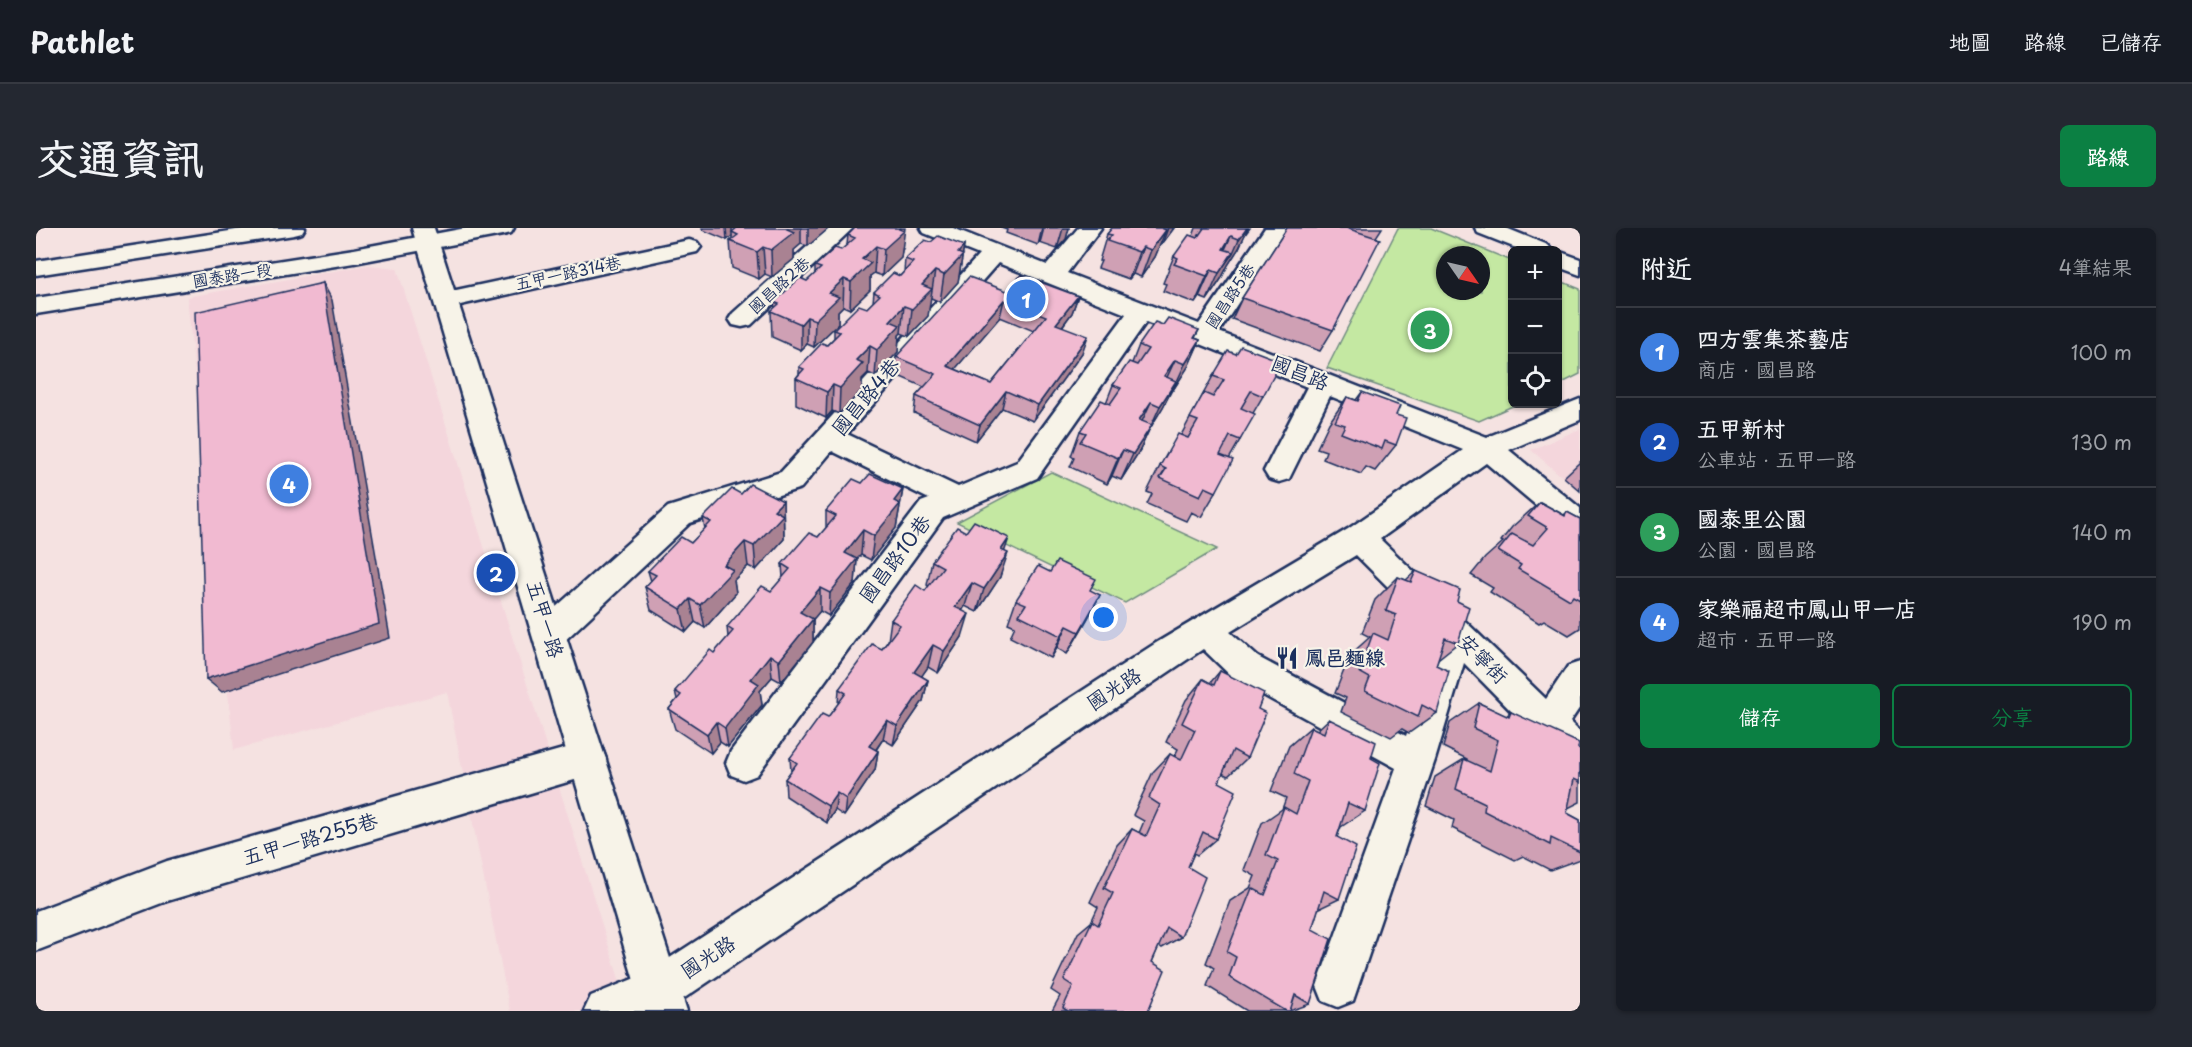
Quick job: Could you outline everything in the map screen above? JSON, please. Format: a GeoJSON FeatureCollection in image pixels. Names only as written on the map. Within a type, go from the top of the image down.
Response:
{"type":"FeatureCollection","features":[{"type":"Feature","properties":{"kind":"street"},"geometry":{"type":"LineString","coordinates":[[36,249],[169,228]]}},
{"type":"Feature","properties":{"kind":"street","name":"國泰路一段"},"geometry":{"type":"LineString","coordinates":[[36,268],[294,228]]}},
{"type":"Feature","properties":{"kind":"street"},"geometry":{"type":"LineString","coordinates":[[423,233],[503,228]]}},
{"type":"Feature","properties":{"kind":"street","name":"國昌路2巷"},"geometry":{"type":"LineString","coordinates":[[742,319],[842,228]]}},
{"type":"Feature","properties":{"kind":"street"},"geometry":{"type":"LineString","coordinates":[[1052,275],[1090,228]]}},
{"type":"Feature","properties":{"kind":"street","name":"國昌路5巷"},"geometry":{"type":"LineString","coordinates":[[1205,334],[1276,228]]}},
{"type":"Feature","properties":{"kind":"street"},"geometry":{"type":"LineString","coordinates":[[1486,228],[1535,242]]}},
{"type":"Feature","properties":{"kind":"street","name":"國昌路"},"geometry":{"type":"LineString","coordinates":[[944,230],[1487,448],[1580,525]]}},
{"type":"Feature","properties":{"kind":"street","name":"國泰路一段"},"geometry":{"type":"LineString","coordinates":[[36,288],[423,233]]}},
{"type":"Feature","properties":{"kind":"street","name":"國泰路一段"},"geometry":{"type":"LineString","coordinates":[[36,306],[423,233]]}},
{"type":"Feature","properties":{"kind":"street","name":"五甲一路"},"geometry":{"type":"LineString","coordinates":[[423,233],[447,300],[662,1000]]}},
{"type":"Feature","properties":{"kind":"street","name":"五甲一路314巷"},"geometry":{"type":"LineString","coordinates":[[447,300],[689,247]]}},
{"type":"Feature","properties":{"kind":"street","name":"國昌路4巷"},"geometry":{"type":"LineString","coordinates":[[957,499],[828,436],[995,252]]}},
{"type":"Feature","properties":{"kind":"street"},"geometry":{"type":"LineString","coordinates":[[1562,260],[1580,268]]}},
{"type":"Feature","properties":{"kind":"street","name":"國昌路10巷"},"geometry":{"type":"LineString","coordinates":[[744,763],[932,510],[1026,470],[1142,310]]}},
{"type":"Feature","properties":{"kind":"street"},"geometry":{"type":"LineString","coordinates":[[1279,471],[1323,382]]}},
{"type":"Feature","properties":{"kind":"street","name":"國光路"},"geometry":{"type":"LineString","coordinates":[[606,1011],[662,1000],[1205,630],[1359,538],[1487,448],[1580,409]]}},
{"type":"Feature","properties":{"kind":"street"},"geometry":{"type":"LineString","coordinates":[[549,634],[679,515],[791,480],[828,436]]}},
{"type":"Feature","properties":{"kind":"street","name":"安寧街"},"geometry":{"type":"LineString","coordinates":[[1359,538],[1580,756]]}},
{"type":"Feature","properties":{"kind":"street"},"geometry":{"type":"LineString","coordinates":[[1205,630],[1246,668],[1417,760]]}},
{"type":"Feature","properties":{"kind":"street"},"geometry":{"type":"LineString","coordinates":[[1338,986],[1417,760],[1456,633]]}},
{"type":"Feature","properties":{"kind":"street"},"geometry":{"type":"LineString","coordinates":[[1549,725],[1580,677]]}},
{"type":"Feature","properties":{"kind":"street","name":"五甲一路255巷"},"geometry":{"type":"LineString","coordinates":[[36,931],[167,881],[588,759]]}},
{"type":"Feature","properties":{"kind":"shaded area"},"geometry":{"type":"Polygon","coordinates":[[[368,265],[397,268],[629,1011],[510,1011],[447,692],[234,750],[187,297],[368,265]]]}},
{"type":"Feature","properties":{"kind":"shaded area"},"geometry":{"type":"Polygon","coordinates":[[[1580,429],[1580,492],[1531,450],[1580,429]]]}},
{"type":"Feature","properties":{"kind":"green space"},"geometry":{"type":"Polygon","coordinates":[[[1398,228],[1431,228],[1475,246],[1436,246],[1436,300],[1490,300],[1490,252],[1508,259],[1508,408],[1479,421],[1327,368],[1398,228]]]}},
{"type":"Feature","properties":{"kind":"green space"},"geometry":{"type":"Polygon","coordinates":[[[1562,282],[1580,289],[1580,374],[1562,383],[1562,282]]]}},
{"type":"Feature","properties":{"kind":"green space"},"geometry":{"type":"Polygon","coordinates":[[[1051,472],[1217,549],[1125,603],[957,522],[1051,472]]]}},
{"type":"Feature","properties":{"kind":"building"},"geometry":{"type":"Polygon","coordinates":[[[737,228],[788,228],[794,232],[771,250],[763,247],[757,252],[730,241],[738,235],[732,232],[737,228]]]}},
{"type":"Feature","properties":{"kind":"building"},"geometry":{"type":"Polygon","coordinates":[[[855,228],[900,228],[904,231],[884,249],[876,246],[862,259],[871,263],[851,282],[844,279],[829,293],[839,297],[815,320],[807,317],[801,324],[771,311],[779,304],[774,302],[800,278],[807,281],[821,268],[815,266],[835,248],[841,250],[855,238],[848,235],[855,228]]]}},
{"type":"Feature","properties":{"kind":"building"},"geometry":{"type":"Polygon","coordinates":[[[1112,228],[1161,228],[1166,230],[1151,250],[1143,247],[1139,252],[1107,241],[1112,235],[1107,234],[1112,228]]]}},
{"type":"Feature","properties":{"kind":"building"},"geometry":{"type":"Polygon","coordinates":[[[1204,228],[1247,228],[1239,239],[1231,236],[1223,249],[1233,252],[1219,273],[1211,270],[1207,276],[1174,264],[1178,258],[1174,256],[1189,235],[1197,238],[1204,228]]]}},
{"type":"Feature","properties":{"kind":"building"},"geometry":{"type":"Polygon","coordinates":[[[1287,228],[1346,228],[1380,239],[1333,330],[1242,298],[1287,228]]]}},
{"type":"Feature","properties":{"kind":"building"},"geometry":{"type":"Polygon","coordinates":[[[938,236],[964,246],[958,253],[963,255],[944,275],[935,271],[922,285],[932,289],[912,309],[904,306],[890,321],[900,325],[877,350],[870,346],[856,360],[863,363],[840,388],[833,385],[827,392],[796,378],[804,369],[799,367],[822,343],[827,345],[840,332],[834,330],[859,305],[867,308],[880,295],[874,292],[893,273],[900,276],[913,262],[905,259],[925,240],[931,242],[938,236]]]}},
{"type":"Feature","properties":{"kind":"building"},"geometry":{"type":"Polygon","coordinates":[[[1021,275],[1078,296],[1056,324],[1088,336],[1038,405],[1006,391],[980,425],[916,396],[936,374],[896,357],[969,277],[1007,291],[1021,275]],[[1004,300],[947,366],[991,384],[1046,316],[1004,300]]]}},
{"type":"Feature","properties":{"kind":"building"},"geometry":{"type":"Polygon","coordinates":[[[323,283],[379,624],[206,679],[195,312],[323,283]]]}},
{"type":"Feature","properties":{"kind":"building"},"geometry":{"type":"Polygon","coordinates":[[[1168,318],[1199,330],[1194,338],[1200,340],[1185,364],[1175,360],[1164,376],[1176,381],[1160,406],[1151,402],[1139,420],[1152,425],[1133,454],[1123,450],[1118,458],[1080,442],[1086,433],[1080,431],[1101,400],[1110,404],[1121,388],[1113,385],[1129,362],[1137,365],[1148,349],[1139,345],[1155,322],[1163,325],[1168,318]]]}},
{"type":"Feature","properties":{"kind":"building"},"geometry":{"type":"Polygon","coordinates":[[[1241,346],[1275,359],[1270,368],[1277,370],[1263,396],[1251,391],[1241,408],[1255,414],[1240,440],[1230,436],[1220,455],[1233,460],[1216,492],[1205,487],[1200,496],[1160,478],[1166,469],[1160,466],[1178,434],[1188,438],[1198,421],[1190,418],[1204,393],[1213,397],[1224,380],[1213,376],[1228,351],[1236,354],[1241,346]]]}},
{"type":"Feature","properties":{"kind":"building"},"geometry":{"type":"Polygon","coordinates":[[[1362,392],[1400,406],[1396,415],[1406,418],[1396,445],[1385,441],[1382,449],[1341,433],[1345,425],[1335,422],[1347,397],[1358,401],[1362,392]]]}},
{"type":"Feature","properties":{"kind":"building"},"geometry":{"type":"Polygon","coordinates":[[[870,474],[903,489],[894,501],[900,504],[874,536],[863,530],[845,553],[857,559],[830,593],[820,588],[800,612],[813,619],[779,661],[770,655],[751,679],[759,684],[725,728],[716,722],[707,734],[669,709],[681,695],[675,691],[710,650],[714,653],[733,631],[727,627],[762,586],[771,591],[790,569],[782,564],[809,533],[818,537],[836,516],[826,511],[853,479],[862,483],[870,474]]]}},
{"type":"Feature","properties":{"kind":"building"},"geometry":{"type":"Polygon","coordinates":[[[750,484],[783,501],[774,510],[783,515],[754,546],[745,542],[724,565],[733,570],[700,605],[690,599],[681,609],[645,587],[656,575],[648,571],[681,537],[691,543],[711,522],[703,518],[732,489],[741,494],[750,484]]]}},
{"type":"Feature","properties":{"kind":"building"},"geometry":{"type":"Polygon","coordinates":[[[1540,502],[1565,516],[1567,512],[1580,519],[1580,600],[1573,596],[1570,600],[1518,569],[1521,565],[1498,551],[1512,534],[1533,545],[1548,528],[1528,516],[1540,502]]]}},
{"type":"Feature","properties":{"kind":"building"},"geometry":{"type":"Polygon","coordinates":[[[974,521],[1009,538],[1001,550],[1008,553],[984,589],[972,583],[955,607],[969,614],[944,651],[933,645],[914,672],[928,680],[897,726],[887,720],[869,746],[878,751],[846,799],[837,793],[828,806],[785,779],[797,763],[790,758],[822,714],[828,717],[846,693],[839,689],[872,644],[882,649],[900,625],[891,620],[916,585],[925,591],[943,567],[932,561],[957,527],[966,532],[974,521]]]}},
{"type":"Feature","properties":{"kind":"building"},"geometry":{"type":"Polygon","coordinates":[[[1057,561],[1096,579],[1090,590],[1100,595],[1079,632],[1067,626],[1061,636],[1019,615],[1026,604],[1016,600],[1038,566],[1050,572],[1057,561]]]}},
{"type":"Feature","properties":{"kind":"building"},"geometry":{"type":"Polygon","coordinates":[[[1416,571],[1460,590],[1457,601],[1469,607],[1458,643],[1445,638],[1436,665],[1449,671],[1437,713],[1422,705],[1418,717],[1365,691],[1370,678],[1359,672],[1373,633],[1388,640],[1396,615],[1386,611],[1398,577],[1411,582],[1416,571]]]}},
{"type":"Feature","properties":{"kind":"building"},"geometry":{"type":"Polygon","coordinates":[[[1220,671],[1264,693],[1258,709],[1266,713],[1247,758],[1233,750],[1219,782],[1236,791],[1216,839],[1203,832],[1188,867],[1205,877],[1181,937],[1167,928],[1152,962],[1165,970],[1148,1011],[1068,1011],[1063,1008],[1073,986],[1064,980],[1092,921],[1098,925],[1113,893],[1104,888],[1132,829],[1146,836],[1160,805],[1149,798],[1170,754],[1181,760],[1195,730],[1182,723],[1203,679],[1214,685],[1220,671]]]}},
{"type":"Feature","properties":{"kind":"building"},"geometry":{"type":"Polygon","coordinates":[[[1479,703],[1509,717],[1511,712],[1579,743],[1580,782],[1574,779],[1567,813],[1580,820],[1580,852],[1551,838],[1550,845],[1484,811],[1485,803],[1456,789],[1464,759],[1490,771],[1498,740],[1473,728],[1479,703]]]}},
{"type":"Feature","properties":{"kind":"building"},"geometry":{"type":"Polygon","coordinates":[[[1329,719],[1376,742],[1371,758],[1380,763],[1365,811],[1348,803],[1337,837],[1356,847],[1339,899],[1324,891],[1312,929],[1331,939],[1310,1004],[1295,995],[1290,1011],[1286,1011],[1229,977],[1236,957],[1227,952],[1252,888],[1265,895],[1278,861],[1266,855],[1284,807],[1296,814],[1308,781],[1294,774],[1311,727],[1324,733],[1329,719]]]}},
{"type":"Feature","properties":{"kind":"place","name":"四方雲集茶藝店"},"geometry":{"type":"Point","coordinates":[1026,299]}},
{"type":"Feature","properties":{"kind":"place","name":"國泰里公園"},"geometry":{"type":"Point","coordinates":[1430,330]}},
{"type":"Feature","properties":{"kind":"place","name":"家樂福超市鳳山甲一店"},"geometry":{"type":"Point","coordinates":[289,484]}},
{"type":"Feature","properties":{"kind":"place","name":"五甲新村"},"geometry":{"type":"Point","coordinates":[496,573]}},
{"type":"Feature","properties":{"kind":"place","name":"鳳邑麵線"},"geometry":{"type":"Point","coordinates":[1287,658]}}]}
